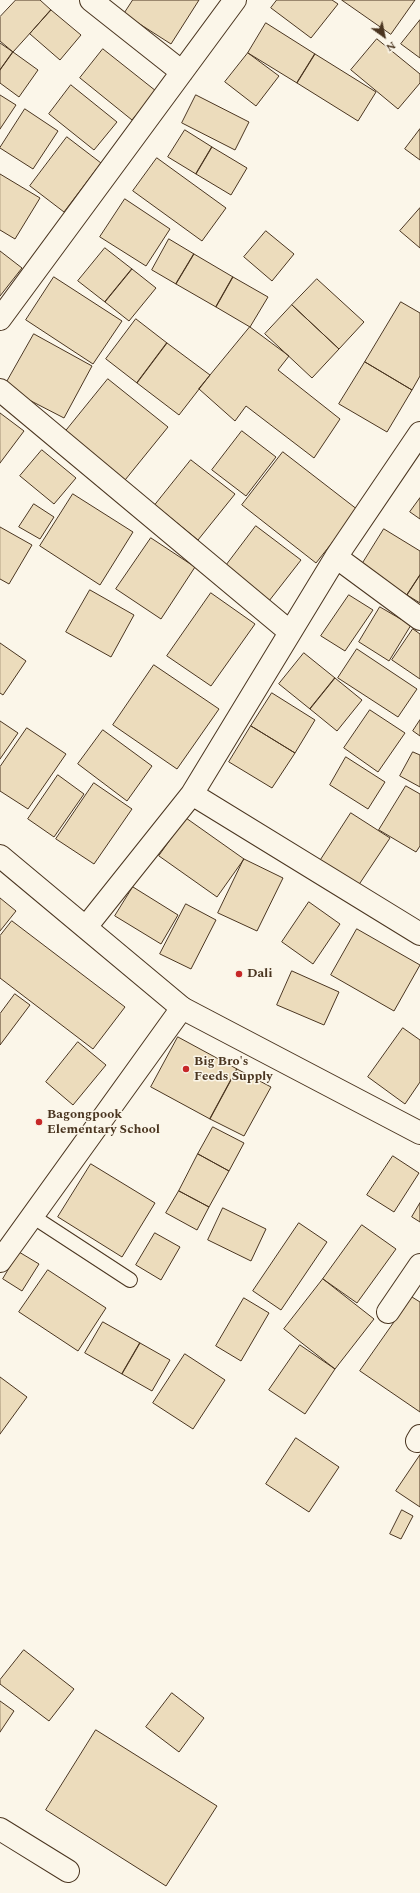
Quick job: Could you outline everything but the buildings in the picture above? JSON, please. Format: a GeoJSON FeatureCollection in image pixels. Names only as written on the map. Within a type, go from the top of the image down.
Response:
{"type":"FeatureCollection","features":[{"type":"Feature","properties":{"kind":"street"},"geometry":{"type":"LineString","coordinates":[[91,0],[182,72]]}},
{"type":"Feature","properties":{"kind":"street"},"geometry":{"type":"LineString","coordinates":[[0,319],[235,0]]}},
{"type":"Feature","properties":{"kind":"street"},"geometry":{"type":"LineString","coordinates":[[0,390],[290,632]]}},
{"type":"Feature","properties":{"kind":"street"},"geometry":{"type":"LineString","coordinates":[[86,927],[192,794],[336,557],[420,433]]}},
{"type":"Feature","properties":{"kind":"street"},"geometry":{"type":"LineString","coordinates":[[336,557],[420,619]]}},
{"type":"Feature","properties":{"kind":"street"},"geometry":{"type":"LineString","coordinates":[[192,794],[420,934]]}},
{"type":"Feature","properties":{"kind":"street"},"geometry":{"type":"LineString","coordinates":[[0,856],[182,1008],[420,1133]]}},
{"type":"Feature","properties":{"kind":"street"},"geometry":{"type":"LineString","coordinates":[[0,1261],[182,1008]]}},
{"type":"Feature","properties":{"kind":"street"},"geometry":{"type":"LineString","coordinates":[[388,1312],[420,1265]]}},
{"type":"Feature","properties":{"kind":"street"},"geometry":{"type":"LineString","coordinates":[[0,1829],[68,1871]]}},
{"type":"Feature","properties":{"kind":"lane"},"geometry":{"type":"LineString","coordinates":[[32,1216],[130,1280]]}},
{"type":"Feature","properties":{"kind":"place","name":"Dali"},"geometry":{"type":"Point","coordinates":[239,974]}},
{"type":"Feature","properties":{"kind":"place","name":"Big Bro's Feeds Supply"},"geometry":{"type":"Point","coordinates":[186,1069]}},
{"type":"Feature","properties":{"kind":"place","name":"Bagongpook Elementary School"},"geometry":{"type":"Point","coordinates":[39,1122]}}]}
